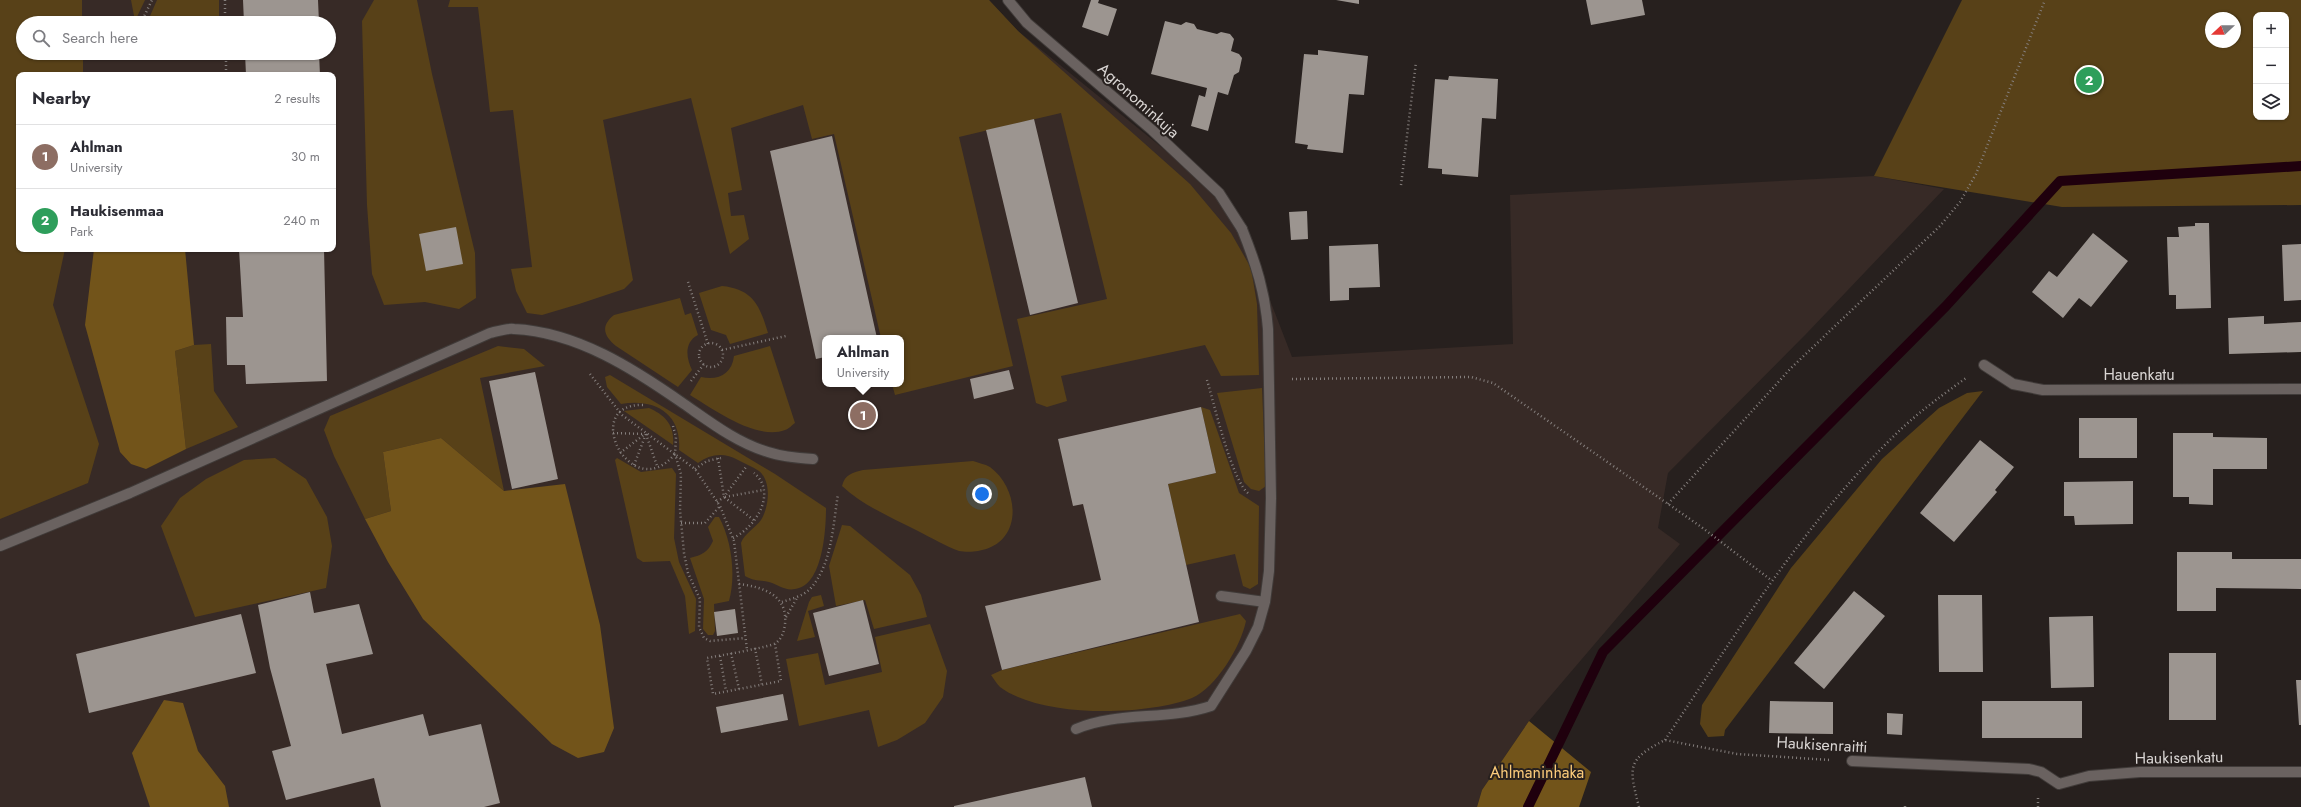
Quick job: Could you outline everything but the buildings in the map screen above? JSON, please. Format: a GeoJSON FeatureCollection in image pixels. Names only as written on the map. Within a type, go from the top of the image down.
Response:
{"type":"FeatureCollection","features":[{"type":"Feature","properties":{"kind":"street","name":"Agronominkuja"},"geometry":{"type":"LineString","coordinates":[[1008,0],[1027,23],[1152,130],[1219,194],[1242,230],[1258,271],[1266,304],[1270,379],[1270,509],[1268,571],[1265,602],[1258,627],[1246,652],[1211,706],[1175,715],[1099,721],[1076,729]]}},
{"type":"Feature","properties":{"kind":"street"},"geometry":{"type":"LineString","coordinates":[[0,546],[130,492],[490,333],[512,329],[535,331],[580,343],[658,386],[743,442],[785,456],[813,459]]}},
{"type":"Feature","properties":{"kind":"street","name":"Hauenkatu"},"geometry":{"type":"LineString","coordinates":[[1984,365],[2013,384],[2043,390],[2301,389]]}},
{"type":"Feature","properties":{"kind":"street"},"geometry":{"type":"LineString","coordinates":[[1221,596],[1265,602]]}},
{"type":"Feature","properties":{"kind":"street","name":"Haukisenraitti"},"geometry":{"type":"LineString","coordinates":[[1852,761],[2029,769],[2042,772],[2059,784]]}},
{"type":"Feature","properties":{"kind":"street","name":"Haukisenkatu"},"geometry":{"type":"LineString","coordinates":[[2059,784],[2089,776],[2140,772],[2301,772]]}},
{"type":"Feature","properties":{"kind":"path"},"geometry":{"type":"LineString","coordinates":[[144,16],[152,0]]}},
{"type":"Feature","properties":{"kind":"path"},"geometry":{"type":"LineString","coordinates":[[225,0],[225,16]]}},
{"type":"Feature","properties":{"kind":"path"},"geometry":{"type":"LineString","coordinates":[[1668,504],[1791,368],[1940,226],[1960,202],[1976,174],[2045,0]]}},
{"type":"Feature","properties":{"kind":"path"},"geometry":{"type":"LineString","coordinates":[[226,60],[226,72]]}},
{"type":"Feature","properties":{"kind":"path"},"geometry":{"type":"LineString","coordinates":[[1401,185],[1416,62]]}},
{"type":"Feature","properties":{"kind":"path"},"geometry":{"type":"LineString","coordinates":[[688,282],[708,344]]}},
{"type":"Feature","properties":{"kind":"path"},"geometry":{"type":"LineString","coordinates":[[722,350],[786,336]]}},
{"type":"Feature","properties":{"kind":"path"},"geometry":{"type":"LineString","coordinates":[[708,344],[717,345],[722,350],[722,358],[718,364],[711,366],[704,364],[699,354],[702,347],[708,344]]}},
{"type":"Feature","properties":{"kind":"path"},"geometry":{"type":"LineString","coordinates":[[1639,807],[1632,779],[1632,767],[1637,756],[1665,740],[1772,580],[1855,475],[1895,434],[1932,402],[1984,365]]}},
{"type":"Feature","properties":{"kind":"path"},"geometry":{"type":"LineString","coordinates":[[585,368],[618,411],[646,434],[695,469],[720,506],[733,538],[747,650]]}},
{"type":"Feature","properties":{"kind":"path"},"geometry":{"type":"LineString","coordinates":[[1270,379],[1471,377],[1493,383],[1700,526],[1738,556],[1772,580]]}},
{"type":"Feature","properties":{"kind":"path"},"geometry":{"type":"LineString","coordinates":[[1207,380],[1230,458],[1244,490],[1270,509]]}},
{"type":"Feature","properties":{"kind":"path"},"geometry":{"type":"LineString","coordinates":[[649,406],[637,405],[618,411],[615,416],[613,433],[615,445],[620,453],[634,465],[646,468],[657,466],[668,461],[675,454]]}},
{"type":"Feature","properties":{"kind":"path"},"geometry":{"type":"LineString","coordinates":[[672,423],[676,437],[675,454],[681,474],[681,523],[684,553],[688,573],[700,599],[699,628],[704,638],[710,641],[745,638]]}},
{"type":"Feature","properties":{"kind":"path"},"geometry":{"type":"LineString","coordinates":[[613,433],[646,434]]}},
{"type":"Feature","properties":{"kind":"path"},"geometry":{"type":"LineString","coordinates":[[620,453],[646,434]]}},
{"type":"Feature","properties":{"kind":"path"},"geometry":{"type":"LineString","coordinates":[[634,465],[646,434]]}},
{"type":"Feature","properties":{"kind":"path"},"geometry":{"type":"LineString","coordinates":[[646,434],[657,466]]}},
{"type":"Feature","properties":{"kind":"path"},"geometry":{"type":"LineString","coordinates":[[695,469],[707,461],[724,457]]}},
{"type":"Feature","properties":{"kind":"path"},"geometry":{"type":"LineString","coordinates":[[718,458],[724,497],[755,521]]}},
{"type":"Feature","properties":{"kind":"path"},"geometry":{"type":"LineString","coordinates":[[733,538],[750,527],[755,521],[762,507],[762,483],[756,475],[740,462]]}},
{"type":"Feature","properties":{"kind":"path"},"geometry":{"type":"LineString","coordinates":[[717,502],[724,497],[746,466]]}},
{"type":"Feature","properties":{"kind":"path"},"geometry":{"type":"LineString","coordinates":[[724,497],[762,490]]}},
{"type":"Feature","properties":{"kind":"path"},"geometry":{"type":"LineString","coordinates":[[786,617],[798,597],[813,585],[828,553],[838,494]]}},
{"type":"Feature","properties":{"kind":"path"},"geometry":{"type":"LineString","coordinates":[[681,523],[705,523],[720,506]]}},
{"type":"Feature","properties":{"kind":"path"},"geometry":{"type":"LineString","coordinates":[[739,584],[758,586],[773,593],[782,602],[786,617],[784,633],[775,644],[707,658],[713,694],[781,681],[775,644]]}},
{"type":"Feature","properties":{"kind":"path"},"geometry":{"type":"LineString","coordinates":[[782,602],[798,597]]}},
{"type":"Feature","properties":{"kind":"path"},"geometry":{"type":"LineString","coordinates":[[755,648],[762,685]]}},
{"type":"Feature","properties":{"kind":"path"},"geometry":{"type":"LineString","coordinates":[[731,653],[739,689]]}},
{"type":"Feature","properties":{"kind":"path"},"geometry":{"type":"LineString","coordinates":[[720,656],[726,692]]}},
{"type":"Feature","properties":{"kind":"path","name":"Haukisenraitti"},"geometry":{"type":"LineString","coordinates":[[1665,740],[1737,754],[1852,761]]}},
{"type":"Feature","properties":{"kind":"path"},"geometry":{"type":"LineString","coordinates":[[2038,798],[2038,807]]}},
{"type":"Feature","properties":{"kind":"shaded area"},"geometry":{"type":"Polygon","coordinates":[[[0,0],[989,0],[1018,31],[1233,205],[1292,357],[1513,344],[1510,195],[1874,176],[1944,189],[1807,333],[1668,473],[1658,528],[1680,544],[1529,721],[1482,790],[1477,807],[0,807],[0,0]]]}},
{"type":"Feature","properties":{"kind":"shaded area"},"geometry":{"type":"Polygon","coordinates":[[[0,0],[82,0],[82,16],[16,16],[16,60],[83,60],[83,72],[16,72],[16,252],[64,252],[53,305],[99,444],[88,483],[0,519],[0,0]]]}},
{"type":"Feature","properties":{"kind":"shaded area"},"geometry":{"type":"Polygon","coordinates":[[[131,0],[145,0],[137,16],[134,16],[131,0]]]}},
{"type":"Feature","properties":{"kind":"shaded area"},"geometry":{"type":"Polygon","coordinates":[[[157,0],[219,0],[219,16],[150,16],[157,0]]]}},
{"type":"Feature","properties":{"kind":"shaded area"},"geometry":{"type":"Polygon","coordinates":[[[374,0],[417,0],[432,74],[475,253],[476,298],[459,309],[425,302],[384,305],[372,274],[367,205],[362,21],[374,0]]]}},
{"type":"Feature","properties":{"kind":"shaded area"},"geometry":{"type":"Polygon","coordinates":[[[450,0],[989,0],[1018,31],[1190,184],[1231,233],[1251,268],[1257,304],[1259,375],[1221,376],[1205,345],[1061,376],[1067,401],[1047,407],[1036,403],[1017,319],[1107,299],[1061,113],[959,137],[1013,366],[895,395],[893,387],[904,387],[904,335],[880,335],[834,134],[812,139],[803,105],[731,128],[742,190],[728,193],[731,216],[744,215],[749,239],[730,254],[691,98],[603,120],[633,280],[624,289],[579,304],[542,315],[527,313],[516,291],[511,269],[532,267],[513,110],[490,112],[478,7],[448,7],[450,0]]]}},
{"type":"Feature","properties":{"kind":"shaded area"},"geometry":{"type":"Polygon","coordinates":[[[1962,0],[2301,0],[2301,205],[2062,207],[1874,176],[1962,0]]]}},
{"type":"Feature","properties":{"kind":"shaded area"},"geometry":{"type":"Polygon","coordinates":[[[722,286],[741,291],[754,300],[762,315],[768,333],[730,344],[726,335],[711,330],[699,293],[722,286]]]}},
{"type":"Feature","properties":{"kind":"shaded area"},"geometry":{"type":"Polygon","coordinates":[[[680,298],[685,315],[691,313],[698,335],[693,338],[688,346],[688,360],[692,370],[678,387],[616,346],[606,335],[605,327],[614,315],[680,298]]]}},
{"type":"Feature","properties":{"kind":"shaded area"},"geometry":{"type":"Polygon","coordinates":[[[211,344],[214,391],[238,427],[186,449],[175,351],[194,345],[211,344]]]}},
{"type":"Feature","properties":{"kind":"shaded area"},"geometry":{"type":"Polygon","coordinates":[[[498,346],[524,349],[545,366],[480,378],[504,491],[441,438],[383,452],[391,511],[365,519],[334,456],[324,430],[330,416],[498,346]]]}},
{"type":"Feature","properties":{"kind":"shaded area"},"geometry":{"type":"Polygon","coordinates":[[[770,346],[795,423],[788,429],[774,432],[762,431],[749,427],[723,415],[690,395],[701,377],[713,378],[727,372],[733,362],[734,356],[770,346]]]}},
{"type":"Feature","properties":{"kind":"shaded area"},"geometry":{"type":"Polygon","coordinates":[[[610,375],[775,474],[826,508],[824,542],[821,555],[812,578],[804,586],[795,589],[788,589],[769,582],[754,580],[745,576],[741,543],[764,515],[768,495],[766,481],[759,471],[733,457],[722,455],[712,456],[698,463],[679,450],[679,437],[676,426],[664,411],[655,406],[644,403],[621,404],[607,387],[605,377],[610,375]]]}},
{"type":"Feature","properties":{"kind":"shaded area"},"geometry":{"type":"Polygon","coordinates":[[[1262,388],[1266,486],[1259,491],[1251,489],[1244,482],[1217,393],[1262,388]]]}},
{"type":"Feature","properties":{"kind":"shaded area"},"geometry":{"type":"Polygon","coordinates":[[[1983,391],[1725,730],[1724,736],[1708,737],[1700,724],[1702,705],[1791,568],[1882,459],[1939,408],[1967,393],[1983,391]]]}},
{"type":"Feature","properties":{"kind":"shaded area"},"geometry":{"type":"Polygon","coordinates":[[[1201,407],[1210,410],[1239,493],[1259,506],[1258,584],[1250,589],[1243,586],[1235,554],[1186,565],[1168,484],[1216,473],[1201,407]]]}},
{"type":"Feature","properties":{"kind":"shaded area"},"geometry":{"type":"Polygon","coordinates":[[[649,408],[660,414],[671,426],[673,445],[624,411],[649,408]]]}},
{"type":"Feature","properties":{"kind":"shaded area"},"geometry":{"type":"Polygon","coordinates":[[[275,458],[306,479],[327,517],[332,546],[326,588],[195,617],[161,526],[180,498],[206,479],[244,460],[275,458]]]}},
{"type":"Feature","properties":{"kind":"shaded area"},"geometry":{"type":"Polygon","coordinates":[[[617,458],[641,472],[672,468],[676,474],[674,538],[679,562],[696,599],[695,631],[689,634],[685,596],[670,561],[643,562],[637,558],[615,460],[617,458]]]}},
{"type":"Feature","properties":{"kind":"shaded area"},"geometry":{"type":"Polygon","coordinates":[[[973,461],[990,467],[1000,477],[1008,489],[1012,502],[1010,527],[1003,538],[993,546],[978,551],[959,551],[944,544],[869,506],[842,486],[847,476],[863,470],[973,461]]]}},
{"type":"Feature","properties":{"kind":"shaded area"},"geometry":{"type":"Polygon","coordinates":[[[715,517],[719,517],[730,548],[732,559],[732,581],[729,601],[714,604],[715,631],[713,635],[708,635],[703,629],[704,599],[690,558],[698,556],[711,545],[713,541],[708,527],[715,517]]]}},
{"type":"Feature","properties":{"kind":"shaded area"},"geometry":{"type":"Polygon","coordinates":[[[842,525],[850,526],[910,575],[921,595],[927,617],[874,629],[865,600],[836,606],[829,566],[842,525]]]}},
{"type":"Feature","properties":{"kind":"shaded area"},"geometry":{"type":"Polygon","coordinates":[[[821,595],[824,606],[808,611],[815,637],[797,641],[809,602],[812,597],[821,595]]]}},
{"type":"Feature","properties":{"kind":"shaded area"},"geometry":{"type":"Polygon","coordinates":[[[1240,614],[1246,621],[1243,631],[1233,654],[1218,676],[1201,693],[1192,698],[1172,704],[1122,711],[1067,709],[1041,704],[1018,697],[1000,687],[991,675],[1002,670],[1240,614]]]}},
{"type":"Feature","properties":{"kind":"shaded area"},"geometry":{"type":"Polygon","coordinates":[[[930,624],[947,671],[943,697],[925,723],[897,740],[878,747],[869,710],[799,726],[786,659],[818,653],[825,685],[882,672],[875,637],[930,624]]]}},
{"type":"Feature","properties":{"kind":"green space"},"geometry":{"type":"Polygon","coordinates":[[[94,252],[185,252],[194,345],[175,351],[186,449],[146,469],[131,464],[120,452],[85,325],[94,252]]]}},
{"type":"Feature","properties":{"kind":"green space"},"geometry":{"type":"Polygon","coordinates":[[[441,438],[504,491],[565,484],[600,625],[614,728],[604,752],[578,758],[552,744],[423,619],[388,562],[365,519],[391,511],[383,452],[441,438]]]}},
{"type":"Feature","properties":{"kind":"green space"},"geometry":{"type":"Polygon","coordinates":[[[164,700],[183,703],[198,751],[225,786],[229,807],[150,807],[132,753],[164,700]]]}},
{"type":"Feature","properties":{"kind":"green space","name":"Ahlmaninhaka"},"geometry":{"type":"Polygon","coordinates":[[[1529,721],[1591,772],[1579,807],[1477,807],[1482,790],[1529,721]]]}},
{"type":"Feature","properties":{"kind":"waterway"},"geometry":{"type":"LineString","coordinates":[[1528,807],[1603,652],[1946,306],[2060,181],[2301,166]]}},
{"type":"Feature","properties":{"kind":"place","name":"Haukisenmaa"},"geometry":{"type":"Point","coordinates":[2089,80]}},
{"type":"Feature","properties":{"kind":"place","name":"Ahlman"},"geometry":{"type":"Point","coordinates":[863,415]}}]}
